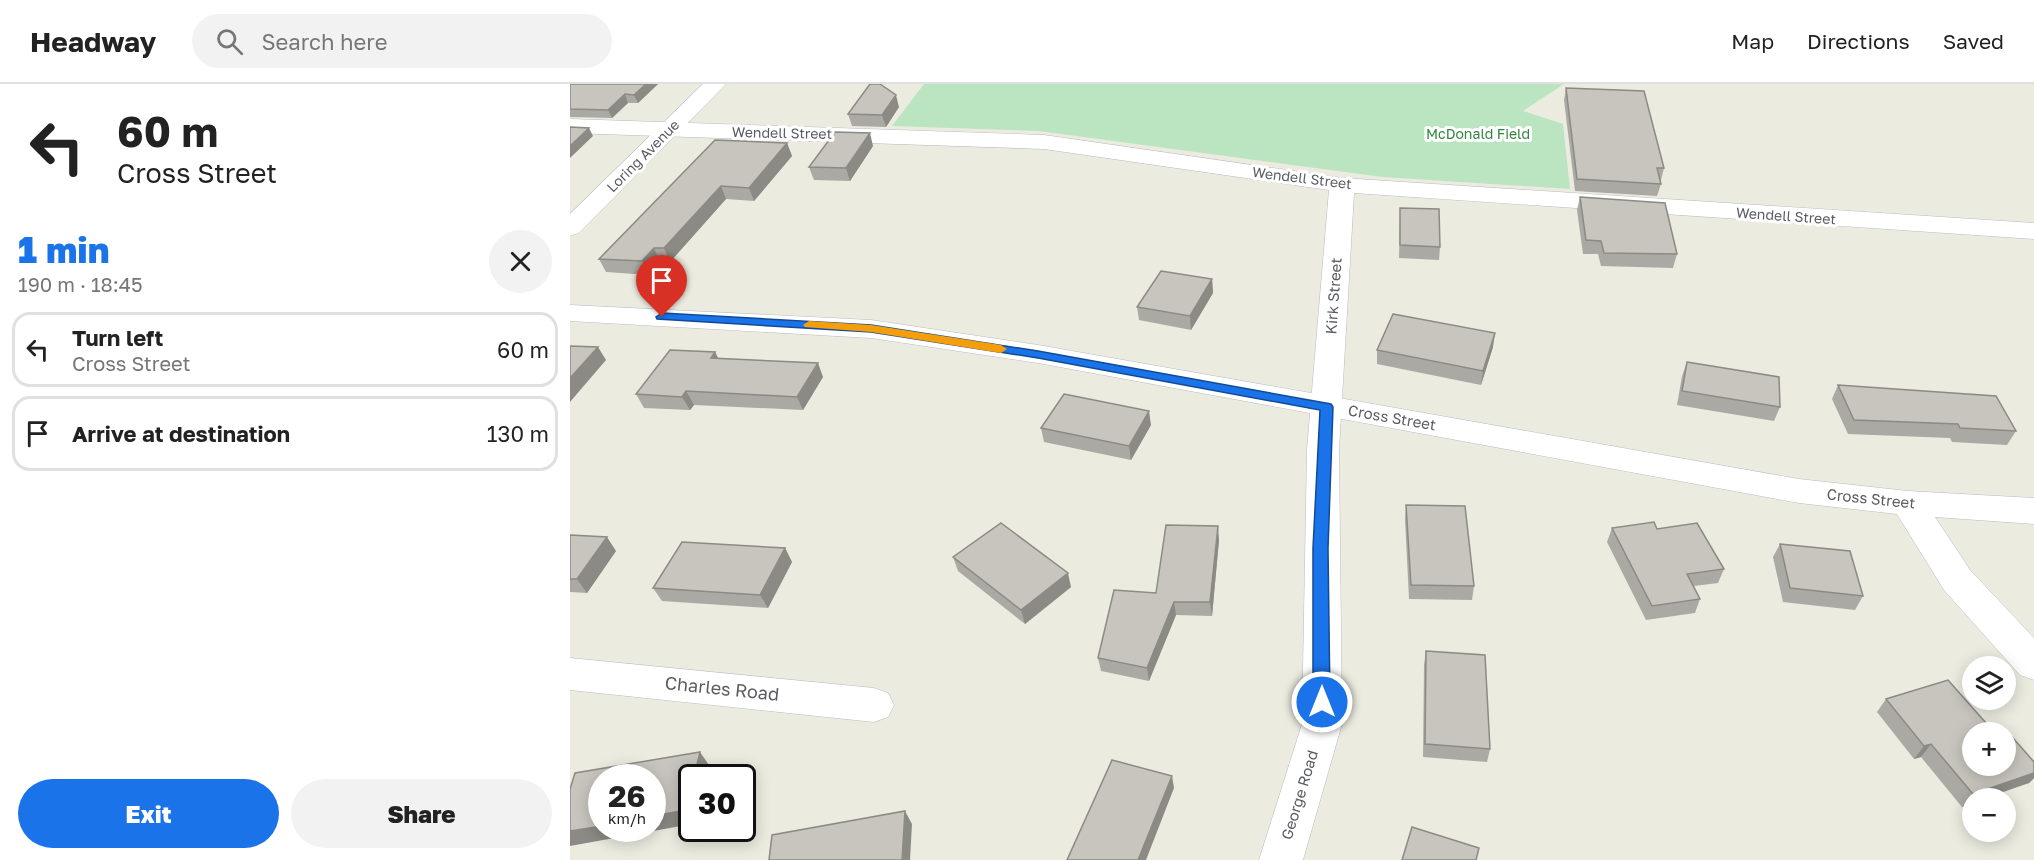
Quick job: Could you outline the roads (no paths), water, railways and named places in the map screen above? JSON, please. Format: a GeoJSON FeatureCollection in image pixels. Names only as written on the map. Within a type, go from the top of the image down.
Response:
{"type":"FeatureCollection","features":[{"type":"Feature","properties":{"kind":"street","name":"Loring Avenue"},"geometry":{"type":"LineString","coordinates":[[570,228],[715,84]]}},
{"type":"Feature","properties":{"kind":"street","name":"Wendell Street"},"geometry":{"type":"LineString","coordinates":[[570,126],[1044,142],[1342,184],[2034,231]]}},
{"type":"Feature","properties":{"kind":"street","name":"Kirk Street"},"geometry":{"type":"LineString","coordinates":[[1327,407],[1342,184]]}},
{"type":"Feature","properties":{"kind":"street","name":"Cross Street"},"geometry":{"type":"LineString","coordinates":[[570,313],[871,328],[1038,354],[1770,486],[1908,503],[2034,511]]}},
{"type":"Feature","properties":{"kind":"street","name":"George Road"},"geometry":{"type":"LineString","coordinates":[[1281,860],[1322,724],[1321,548],[1327,407]]}},
{"type":"Feature","properties":{"kind":"street"},"geometry":{"type":"LineString","coordinates":[[1908,503],[1957,580],[2034,664]]}},
{"type":"Feature","properties":{"kind":"street","name":"Charles Road"},"geometry":{"type":"LineString","coordinates":[[570,674],[874,705]]}},
{"type":"Feature","properties":{"kind":"park label","name":"McDonald Field"},"geometry":{"type":"Point","coordinates":[1478,134]}}]}
